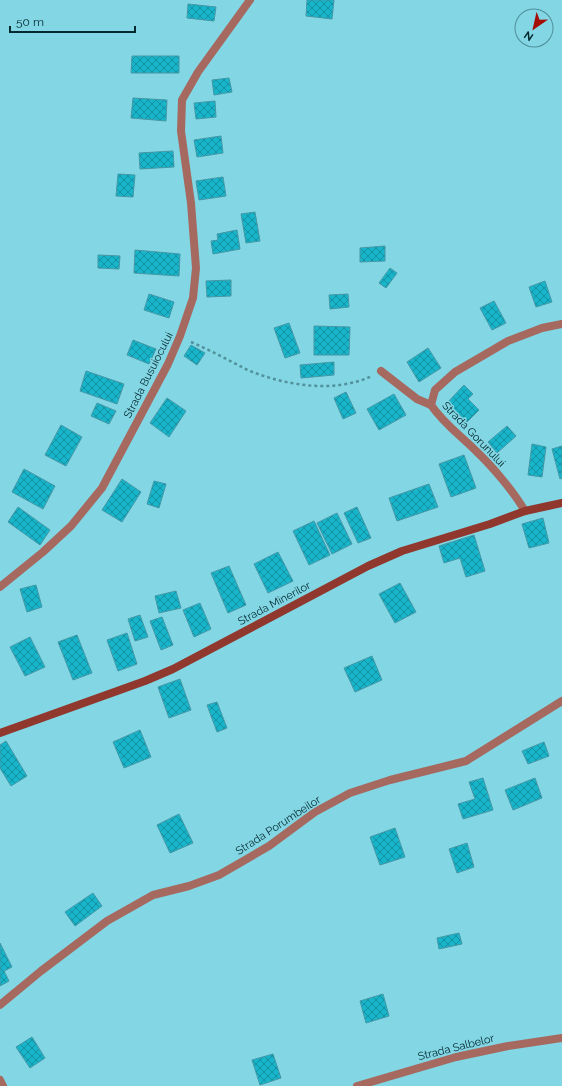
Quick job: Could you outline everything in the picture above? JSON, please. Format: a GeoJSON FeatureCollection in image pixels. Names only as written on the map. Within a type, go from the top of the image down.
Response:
{"type":"FeatureCollection","features":[{"type":"Feature","properties":{"kind":"main road","name":"Strada Minerilor"},"geometry":{"type":"LineString","coordinates":[[0,733],[173,669],[368,566],[402,551],[490,524],[525,511],[562,502]]}},
{"type":"Feature","properties":{"kind":"street","name":"Strada Busuiocului"},"geometry":{"type":"LineString","coordinates":[[0,587],[43,552],[71,526],[102,488],[168,364],[180,336],[193,298],[196,268],[181,131],[182,100],[198,72],[250,0]]}},
{"type":"Feature","properties":{"kind":"street","name":"Strada Gorunului"},"geometry":{"type":"LineString","coordinates":[[525,511],[516,496],[478,452],[440,418],[431,405],[435,390],[455,372],[508,341],[542,328],[562,324]]}},
{"type":"Feature","properties":{"kind":"street"},"geometry":{"type":"LineString","coordinates":[[381,371],[417,399],[431,405]]}},
{"type":"Feature","properties":{"kind":"street","name":"Strada Porumbeilor"},"geometry":{"type":"LineString","coordinates":[[0,1005],[40,971],[107,921],[153,895],[189,886],[219,875],[270,846],[315,812],[350,793],[390,780],[466,761],[562,701]]}},
{"type":"Feature","properties":{"kind":"street","name":"Strada Salbelor"},"geometry":{"type":"LineString","coordinates":[[357,1086],[456,1057],[508,1046],[562,1038]]}},
{"type":"Feature","properties":{"kind":"street"},"geometry":{"type":"LineString","coordinates":[[0,1080],[3,1086]]}},
{"type":"Feature","properties":{"kind":"path"},"geometry":{"type":"LineString","coordinates":[[180,336],[254,372],[311,386],[340,385],[368,378],[381,371]]}},
{"type":"Feature","properties":{"kind":"building"},"geometry":{"type":"Polygon","coordinates":[[[307,0],[334,0],[332,19],[306,16],[307,0]]]}},
{"type":"Feature","properties":{"kind":"building"},"geometry":{"type":"Polygon","coordinates":[[[188,4],[216,7],[214,21],[187,18],[188,4]]]}},
{"type":"Feature","properties":{"kind":"building"},"geometry":{"type":"Polygon","coordinates":[[[132,56],[179,56],[179,73],[131,73],[132,56]]]}},
{"type":"Feature","properties":{"kind":"building"},"geometry":{"type":"Polygon","coordinates":[[[229,78],[232,92],[214,95],[212,80],[229,78]]]}},
{"type":"Feature","properties":{"kind":"building"},"geometry":{"type":"Polygon","coordinates":[[[133,98],[167,100],[166,121],[131,118],[133,98]]]}},
{"type":"Feature","properties":{"kind":"building"},"geometry":{"type":"Polygon","coordinates":[[[215,101],[216,117],[196,119],[194,103],[215,101]]]}},
{"type":"Feature","properties":{"kind":"building"},"geometry":{"type":"Polygon","coordinates":[[[221,136],[223,153],[197,157],[194,140],[221,136]]]}},
{"type":"Feature","properties":{"kind":"building"},"geometry":{"type":"Polygon","coordinates":[[[173,151],[174,167],[140,169],[139,153],[173,151]]]}},
{"type":"Feature","properties":{"kind":"building"},"geometry":{"type":"Polygon","coordinates":[[[118,174],[135,175],[133,197],[116,196],[118,174]]]}},
{"type":"Feature","properties":{"kind":"building"},"geometry":{"type":"Polygon","coordinates":[[[223,177],[226,196],[199,200],[196,181],[223,177]]]}},
{"type":"Feature","properties":{"kind":"building"},"geometry":{"type":"Polygon","coordinates":[[[255,212],[260,241],[246,243],[241,214],[255,212]]]}},
{"type":"Feature","properties":{"kind":"building"},"geometry":{"type":"Polygon","coordinates":[[[237,230],[240,249],[213,254],[211,241],[218,240],[217,234],[237,230]]]}},
{"type":"Feature","properties":{"kind":"building"},"geometry":{"type":"Polygon","coordinates":[[[385,246],[385,261],[360,262],[360,248],[385,246]]]}},
{"type":"Feature","properties":{"kind":"building"},"geometry":{"type":"Polygon","coordinates":[[[135,250],[180,254],[179,276],[134,273],[135,250]]]}},
{"type":"Feature","properties":{"kind":"building"},"geometry":{"type":"Polygon","coordinates":[[[98,255],[120,256],[119,269],[98,268],[98,255]]]}},
{"type":"Feature","properties":{"kind":"building"},"geometry":{"type":"Polygon","coordinates":[[[390,268],[397,273],[386,288],[379,283],[390,268]]]}},
{"type":"Feature","properties":{"kind":"building"},"geometry":{"type":"Polygon","coordinates":[[[231,280],[231,296],[207,297],[206,281],[231,280]]]}},
{"type":"Feature","properties":{"kind":"building"},"geometry":{"type":"Polygon","coordinates":[[[545,281],[552,302],[536,307],[529,287],[545,281]]]}},
{"type":"Feature","properties":{"kind":"building"},"geometry":{"type":"Polygon","coordinates":[[[149,294],[174,302],[169,318],[144,310],[149,294]]]}},
{"type":"Feature","properties":{"kind":"building"},"geometry":{"type":"Polygon","coordinates":[[[348,294],[349,307],[330,309],[329,295],[348,294]]]}},
{"type":"Feature","properties":{"kind":"building"},"geometry":{"type":"Polygon","coordinates":[[[494,301],[506,323],[492,330],[480,308],[494,301]]]}},
{"type":"Feature","properties":{"kind":"building"},"geometry":{"type":"Polygon","coordinates":[[[289,323],[300,353],[285,358],[274,328],[289,323]]]}},
{"type":"Feature","properties":{"kind":"building"},"geometry":{"type":"Polygon","coordinates":[[[314,326],[350,327],[349,355],[314,355],[314,326]]]}},
{"type":"Feature","properties":{"kind":"building"},"geometry":{"type":"Polygon","coordinates":[[[133,340],[156,349],[149,364],[127,355],[133,340]]]}},
{"type":"Feature","properties":{"kind":"building"},"geometry":{"type":"Polygon","coordinates":[[[191,345],[205,353],[197,365],[184,356],[191,345]]]}},
{"type":"Feature","properties":{"kind":"building"},"geometry":{"type":"Polygon","coordinates":[[[428,348],[441,368],[419,382],[407,362],[428,348]]]}},
{"type":"Feature","properties":{"kind":"building"},"geometry":{"type":"Polygon","coordinates":[[[334,362],[334,375],[301,378],[300,365],[334,362]]]}},
{"type":"Feature","properties":{"kind":"building"},"geometry":{"type":"Polygon","coordinates":[[[86,371],[124,384],[117,404],[80,391],[86,371]]]}},
{"type":"Feature","properties":{"kind":"building"},"geometry":{"type":"Polygon","coordinates":[[[464,385],[473,394],[468,399],[479,410],[467,422],[447,403],[464,385]]]}},
{"type":"Feature","properties":{"kind":"building"},"geometry":{"type":"Polygon","coordinates":[[[346,392],[356,413],[343,419],[334,398],[346,392]]]}},
{"type":"Feature","properties":{"kind":"building"},"geometry":{"type":"Polygon","coordinates":[[[394,394],[406,415],[379,430],[367,409],[394,394]]]}},
{"type":"Feature","properties":{"kind":"building"},"geometry":{"type":"Polygon","coordinates":[[[167,398],[186,411],[169,437],[150,423],[167,398]]]}},
{"type":"Feature","properties":{"kind":"building"},"geometry":{"type":"Polygon","coordinates":[[[97,403],[116,411],[109,424],[91,416],[97,403]]]}},
{"type":"Feature","properties":{"kind":"building"},"geometry":{"type":"Polygon","coordinates":[[[61,425],[82,437],[66,466],[45,455],[61,425]]]}},
{"type":"Feature","properties":{"kind":"building"},"geometry":{"type":"Polygon","coordinates":[[[507,426],[516,436],[497,453],[488,442],[507,426]]]}},
{"type":"Feature","properties":{"kind":"building"},"geometry":{"type":"Polygon","coordinates":[[[532,444],[546,447],[542,477],[528,475],[532,444]]]}},
{"type":"Feature","properties":{"kind":"building"},"geometry":{"type":"Polygon","coordinates":[[[562,446],[562,478],[560,479],[552,449],[562,446]]]}},
{"type":"Feature","properties":{"kind":"building"},"geometry":{"type":"Polygon","coordinates":[[[464,455],[476,488],[451,497],[439,464],[464,455]]]}},
{"type":"Feature","properties":{"kind":"building"},"geometry":{"type":"Polygon","coordinates":[[[24,469],[55,486],[43,509],[12,492],[24,469]]]}},
{"type":"Feature","properties":{"kind":"building"},"geometry":{"type":"Polygon","coordinates":[[[122,479],[141,492],[122,522],[102,510],[122,479]]]}},
{"type":"Feature","properties":{"kind":"building"},"geometry":{"type":"Polygon","coordinates":[[[154,481],[166,484],[159,508],[147,504],[154,481]]]}},
{"type":"Feature","properties":{"kind":"building"},"geometry":{"type":"Polygon","coordinates":[[[429,484],[438,507],[397,521],[389,498],[429,484]]]}},
{"type":"Feature","properties":{"kind":"building"},"geometry":{"type":"Polygon","coordinates":[[[18,507],[50,530],[40,545],[8,522],[18,507]]]}},
{"type":"Feature","properties":{"kind":"building"},"geometry":{"type":"Polygon","coordinates":[[[357,507],[371,538],[358,543],[344,513],[357,507]]]}},
{"type":"Feature","properties":{"kind":"building"},"geometry":{"type":"Polygon","coordinates":[[[337,513],[352,544],[332,554],[317,523],[337,513]]]}},
{"type":"Feature","properties":{"kind":"building"},"geometry":{"type":"Polygon","coordinates":[[[543,518],[549,543],[529,548],[522,524],[543,518]]]}},
{"type":"Feature","properties":{"kind":"building"},"geometry":{"type":"Polygon","coordinates":[[[314,521],[330,555],[309,565],[293,531],[314,521]]]}},
{"type":"Feature","properties":{"kind":"building"},"geometry":{"type":"Polygon","coordinates":[[[474,535],[485,571],[466,577],[460,558],[444,563],[439,546],[474,535]]]}},
{"type":"Feature","properties":{"kind":"building"},"geometry":{"type":"Polygon","coordinates":[[[278,552],[293,581],[268,593],[254,564],[278,552]]]}},
{"type":"Feature","properties":{"kind":"building"},"geometry":{"type":"Polygon","coordinates":[[[229,566],[246,605],[228,613],[211,573],[229,566]]]}},
{"type":"Feature","properties":{"kind":"building"},"geometry":{"type":"Polygon","coordinates":[[[400,583],[416,612],[395,623],[379,594],[400,583]]]}},
{"type":"Feature","properties":{"kind":"building"},"geometry":{"type":"Polygon","coordinates":[[[36,585],[42,607],[27,612],[20,589],[36,585]]]}},
{"type":"Feature","properties":{"kind":"building"},"geometry":{"type":"Polygon","coordinates":[[[176,591],[181,608],[159,613],[155,596],[176,591]]]}},
{"type":"Feature","properties":{"kind":"building"},"geometry":{"type":"Polygon","coordinates":[[[200,603],[211,629],[194,637],[183,610],[200,603]]]}},
{"type":"Feature","properties":{"kind":"building"},"geometry":{"type":"Polygon","coordinates":[[[140,615],[148,637],[135,641],[128,619],[140,615]]]}},
{"type":"Feature","properties":{"kind":"building"},"geometry":{"type":"Polygon","coordinates":[[[162,617],[173,645],[161,650],[150,621],[162,617]]]}},
{"type":"Feature","properties":{"kind":"building"},"geometry":{"type":"Polygon","coordinates":[[[127,633],[137,664],[118,671],[107,640],[127,633]]]}},
{"type":"Feature","properties":{"kind":"building"},"geometry":{"type":"Polygon","coordinates":[[[77,635],[92,673],[73,680],[58,642],[77,635]]]}},
{"type":"Feature","properties":{"kind":"building"},"geometry":{"type":"Polygon","coordinates":[[[30,637],[45,667],[25,676],[10,647],[30,637]]]}},
{"type":"Feature","properties":{"kind":"building"},"geometry":{"type":"Polygon","coordinates":[[[372,656],[382,680],[355,692],[344,668],[372,656]]]}},
{"type":"Feature","properties":{"kind":"building"},"geometry":{"type":"Polygon","coordinates":[[[180,679],[191,710],[169,718],[158,687],[180,679]]]}},
{"type":"Feature","properties":{"kind":"building"},"geometry":{"type":"Polygon","coordinates":[[[217,702],[227,728],[217,732],[207,705],[217,702]]]}},
{"type":"Feature","properties":{"kind":"building"},"geometry":{"type":"Polygon","coordinates":[[[140,730],[151,757],[124,768],[113,742],[140,730]]]}},
{"type":"Feature","properties":{"kind":"building"},"geometry":{"type":"Polygon","coordinates":[[[6,741],[27,776],[11,786],[0,768],[0,745],[6,741]]]}},
{"type":"Feature","properties":{"kind":"building"},"geometry":{"type":"Polygon","coordinates":[[[544,742],[549,756],[528,764],[522,751],[544,742]]]}},
{"type":"Feature","properties":{"kind":"building"},"geometry":{"type":"Polygon","coordinates":[[[483,778],[493,810],[463,819],[458,804],[475,799],[469,782],[483,778]]]}},
{"type":"Feature","properties":{"kind":"building"},"geometry":{"type":"Polygon","coordinates":[[[535,778],[542,798],[513,810],[505,790],[535,778]]]}},
{"type":"Feature","properties":{"kind":"building"},"geometry":{"type":"Polygon","coordinates":[[[179,814],[193,843],[170,853],[157,825],[179,814]]]}},
{"type":"Feature","properties":{"kind":"building"},"geometry":{"type":"Polygon","coordinates":[[[395,828],[405,857],[380,865],[370,837],[395,828]]]}},
{"type":"Feature","properties":{"kind":"building"},"geometry":{"type":"Polygon","coordinates":[[[467,843],[474,867],[457,873],[449,849],[467,843]]]}},
{"type":"Feature","properties":{"kind":"building"},"geometry":{"type":"Polygon","coordinates":[[[93,893],[102,906],[75,926],[65,912],[93,893]]]}},
{"type":"Feature","properties":{"kind":"building"},"geometry":{"type":"Polygon","coordinates":[[[459,933],[462,944],[439,949],[437,938],[459,933]]]}},
{"type":"Feature","properties":{"kind":"building"},"geometry":{"type":"Polygon","coordinates":[[[0,943],[12,967],[4,971],[9,981],[0,986],[0,943]]]}},
{"type":"Feature","properties":{"kind":"building"},"geometry":{"type":"Polygon","coordinates":[[[383,994],[389,1016],[366,1023],[360,1001],[383,994]]]}},
{"type":"Feature","properties":{"kind":"building"},"geometry":{"type":"Polygon","coordinates":[[[32,1037],[45,1058],[30,1068],[16,1047],[32,1037]]]}},
{"type":"Feature","properties":{"kind":"building"},"geometry":{"type":"Polygon","coordinates":[[[273,1054],[281,1078],[260,1085],[252,1060],[273,1054]]]}}]}
